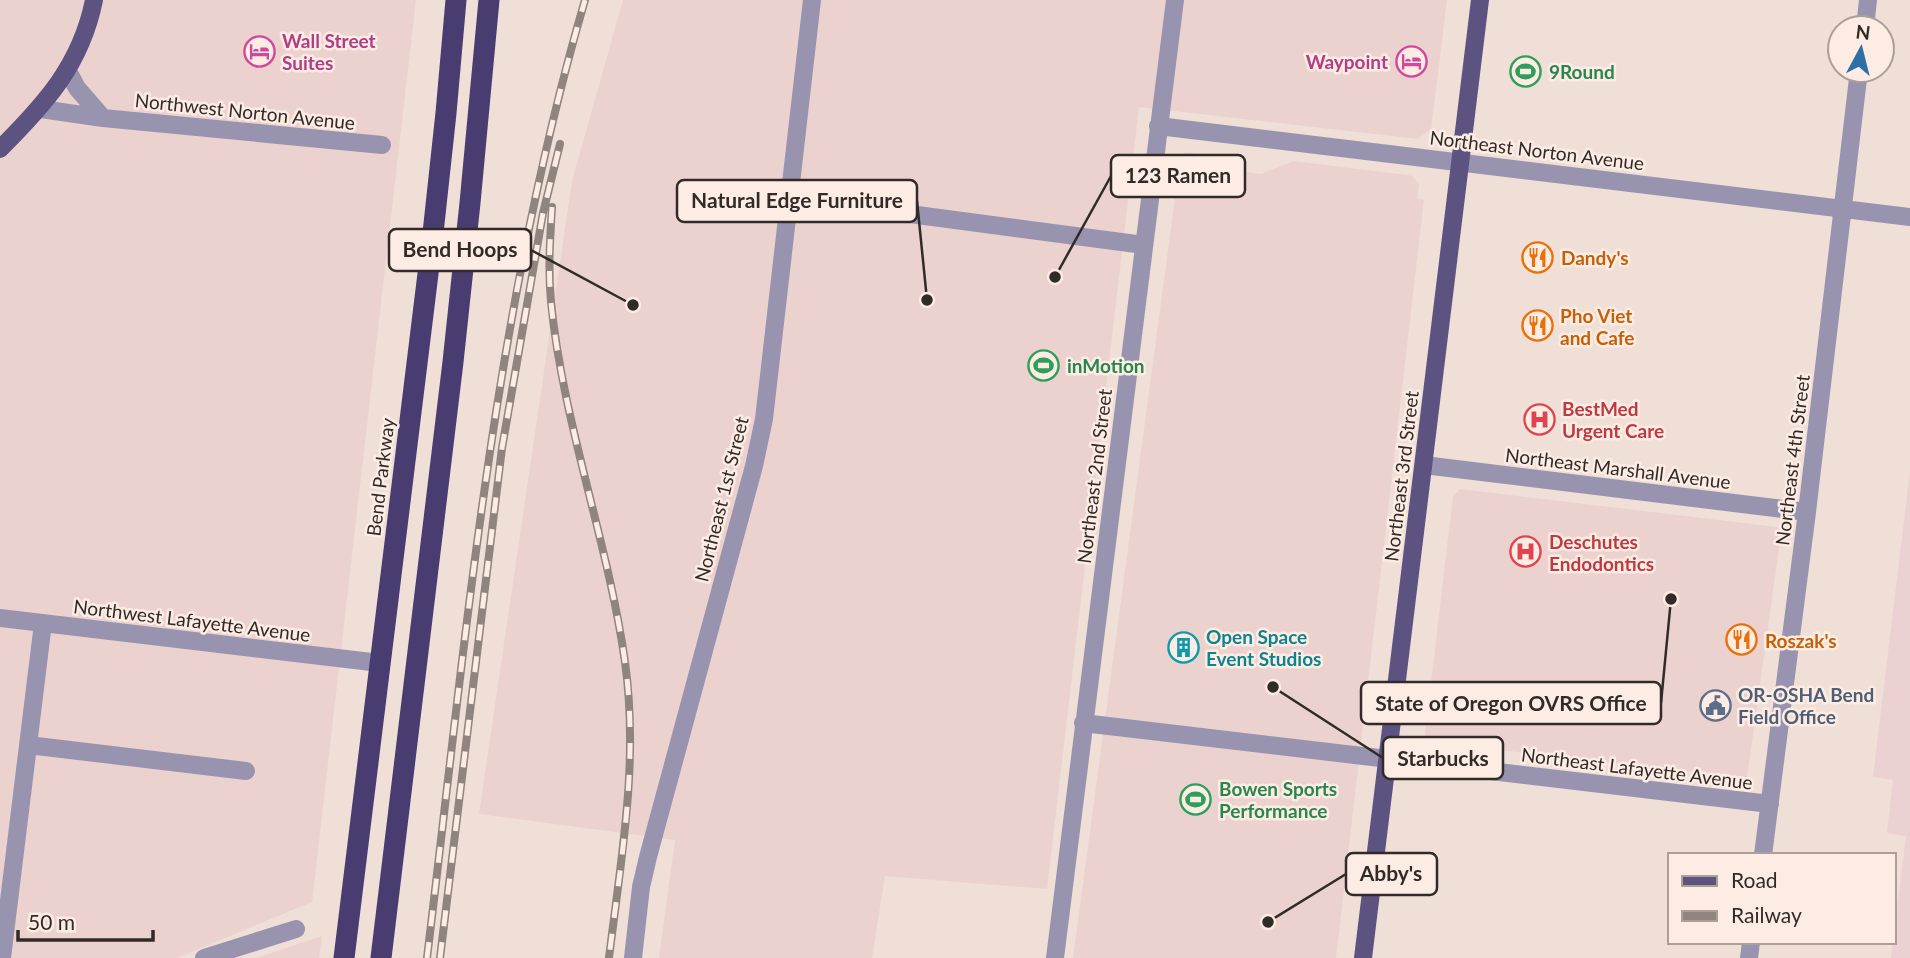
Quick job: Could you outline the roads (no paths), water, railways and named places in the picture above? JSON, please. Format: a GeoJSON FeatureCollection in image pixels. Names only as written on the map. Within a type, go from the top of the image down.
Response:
{"type":"FeatureCollection","features":[{"type":"Feature","properties":{"kind":"highway","name":"Bend Parkway"},"geometry":{"type":"LineString","coordinates":[[344,958],[436,207],[456,0]]}},
{"type":"Feature","properties":{"kind":"highway"},"geometry":{"type":"LineString","coordinates":[[381,958],[453,362],[489,0]]}},
{"type":"Feature","properties":{"kind":"main road"},"geometry":{"type":"LineString","coordinates":[[0,149],[41,108],[68,71],[90,20],[94,0]]}},
{"type":"Feature","properties":{"kind":"main road","name":"Northeast 3rd Street"},"geometry":{"type":"LineString","coordinates":[[1363,958],[1480,0]]}},
{"type":"Feature","properties":{"kind":"street","name":"Northeast 1st Street"},"geometry":{"type":"LineString","coordinates":[[633,958],[641,887],[648,857],[754,466],[764,419],[812,0]]}},
{"type":"Feature","properties":{"kind":"street","name":"Northeast 2nd Street"},"geometry":{"type":"LineString","coordinates":[[1055,958],[1175,0]]}},
{"type":"Feature","properties":{"kind":"street"},"geometry":{"type":"LineString","coordinates":[[68,71],[77,88],[103,118]]}},
{"type":"Feature","properties":{"kind":"street","name":"Northeast 4th Street"},"geometry":{"type":"LineString","coordinates":[[1763,853],[1857,84]]}},
{"type":"Feature","properties":{"kind":"street","name":"Northwest Norton Avenue"},"geometry":{"type":"LineString","coordinates":[[41,108],[103,118],[382,145]]}},
{"type":"Feature","properties":{"kind":"street","name":"Northeast Norton Avenue"},"geometry":{"type":"LineString","coordinates":[[1158,126],[1910,218]]}},
{"type":"Feature","properties":{"kind":"street"},"geometry":{"type":"LineString","coordinates":[[789,198],[1144,245]]}},
{"type":"Feature","properties":{"kind":"street","name":"Northeast Marshall Avenue"},"geometry":{"type":"LineString","coordinates":[[1424,465],[1807,512]]}},
{"type":"Feature","properties":{"kind":"street","name":"Northwest Lafayette Avenue"},"geometry":{"type":"LineString","coordinates":[[0,618],[380,663]]}},
{"type":"Feature","properties":{"kind":"street"},"geometry":{"type":"LineString","coordinates":[[2,958],[43,623]]}},
{"type":"Feature","properties":{"kind":"street","name":"Northeast Lafayette Avenue"},"geometry":{"type":"LineString","coordinates":[[1083,723],[1770,804]]}},
{"type":"Feature","properties":{"kind":"street"},"geometry":{"type":"LineString","coordinates":[[28,745],[246,771]]}},
{"type":"Feature","properties":{"kind":"street"},"geometry":{"type":"LineString","coordinates":[[204,958],[296,929]]}},
{"type":"Feature","properties":{"kind":"railway"},"geometry":{"type":"LineString","coordinates":[[427,958],[470,596],[505,356],[527,236],[585,0]]}},
{"type":"Feature","properties":{"kind":"railway"},"geometry":{"type":"LineString","coordinates":[[440,958],[502,448],[543,213],[560,144]]}},
{"type":"Feature","properties":{"kind":"railway"},"geometry":{"type":"LineString","coordinates":[[552,207],[550,278],[557,348],[575,438],[608,572],[625,662],[629,700],[627,810],[609,958]]}},
{"type":"Feature","properties":{"kind":"place","name":"Wall Street Suites"},"geometry":{"type":"Point","coordinates":[259,51]}},
{"type":"Feature","properties":{"kind":"place","name":"Waypoint"},"geometry":{"type":"Point","coordinates":[1411,61]}},
{"type":"Feature","properties":{"kind":"place","name":"9Round"},"geometry":{"type":"Point","coordinates":[1526,71]}},
{"type":"Feature","properties":{"kind":"place","name":"Dandy's"},"geometry":{"type":"Point","coordinates":[1538,257]}},
{"type":"Feature","properties":{"kind":"place","name":"123 Ramen"},"geometry":{"type":"Point","coordinates":[1055,277]}},
{"type":"Feature","properties":{"kind":"place","name":"Natural Edge Furniture"},"geometry":{"type":"Point","coordinates":[927,300]}},
{"type":"Feature","properties":{"kind":"place","name":"Bend Hoops"},"geometry":{"type":"Point","coordinates":[633,305]}},
{"type":"Feature","properties":{"kind":"place","name":"Pho Viet and Cafe"},"geometry":{"type":"Point","coordinates":[1537,326]}},
{"type":"Feature","properties":{"kind":"place","name":"inMotion"},"geometry":{"type":"Point","coordinates":[1044,365]}},
{"type":"Feature","properties":{"kind":"place","name":"BestMed Urgent Care"},"geometry":{"type":"Point","coordinates":[1539,419]}},
{"type":"Feature","properties":{"kind":"place","name":"Deschutes Endodontics"},"geometry":{"type":"Point","coordinates":[1526,552]}},
{"type":"Feature","properties":{"kind":"place","name":"State of Oregon OVRS Office"},"geometry":{"type":"Point","coordinates":[1671,599]}},
{"type":"Feature","properties":{"kind":"place","name":"Roszak's"},"geometry":{"type":"Point","coordinates":[1742,640]}},
{"type":"Feature","properties":{"kind":"place","name":"Open Space Event Studios"},"geometry":{"type":"Point","coordinates":[1183,647]}},
{"type":"Feature","properties":{"kind":"place","name":"Starbucks"},"geometry":{"type":"Point","coordinates":[1273,687]}},
{"type":"Feature","properties":{"kind":"place","name":"OR-OSHA Bend Field Office"},"geometry":{"type":"Point","coordinates":[1715,705]}},
{"type":"Feature","properties":{"kind":"place","name":"Bowen Sports Performance"},"geometry":{"type":"Point","coordinates":[1196,799]}},
{"type":"Feature","properties":{"kind":"place","name":"Abby's"},"geometry":{"type":"Point","coordinates":[1268,922]}}]}
